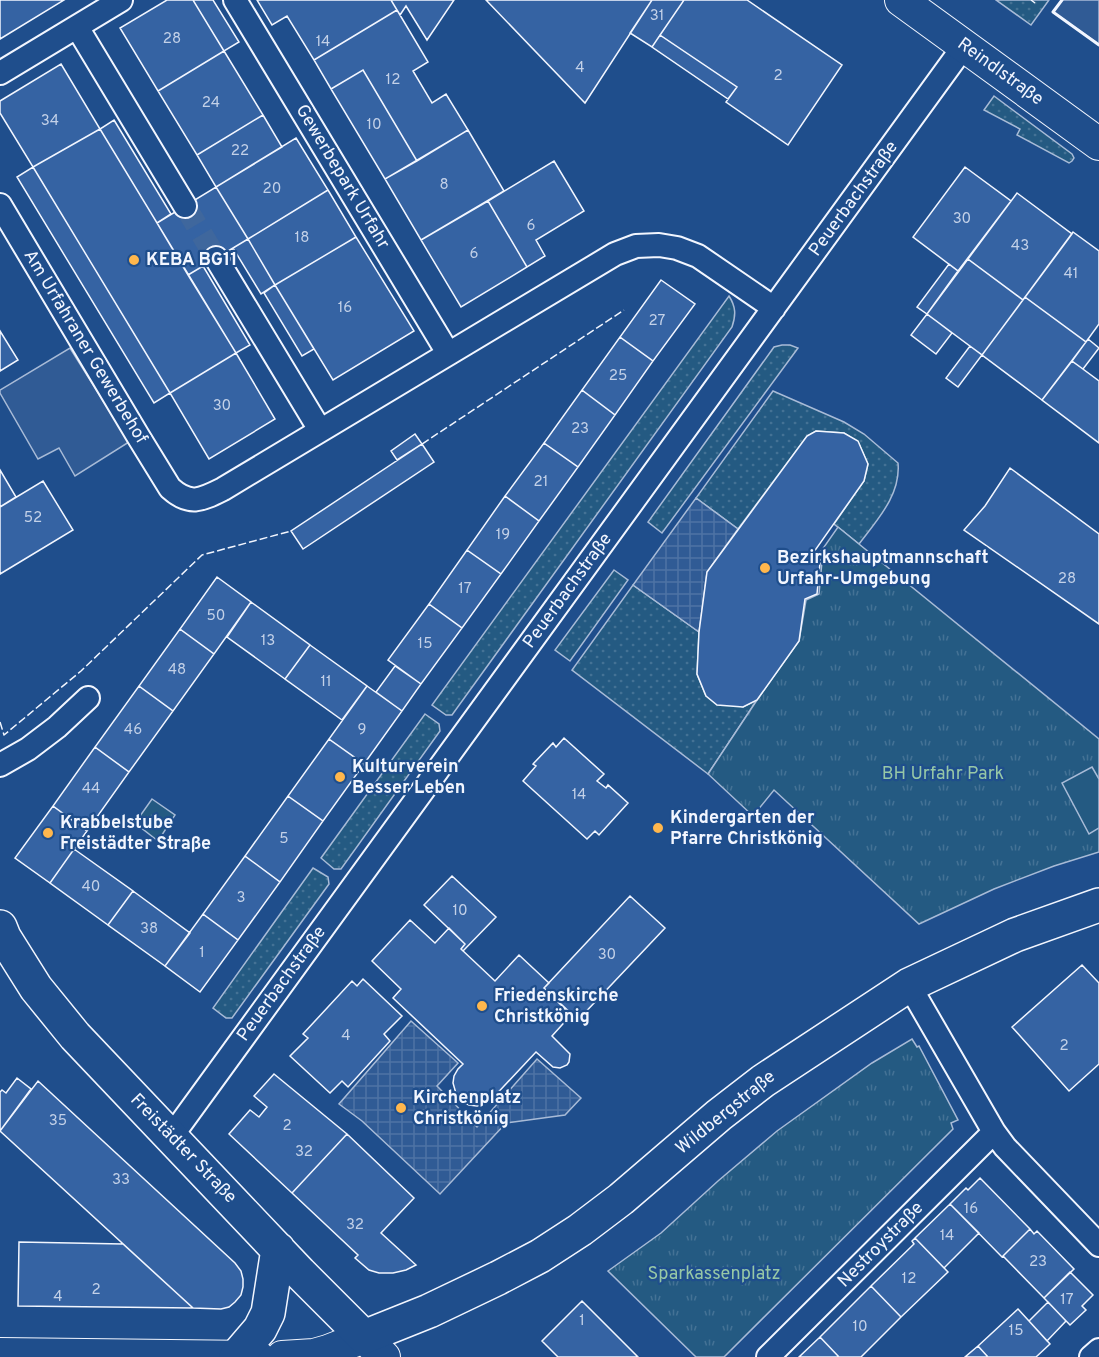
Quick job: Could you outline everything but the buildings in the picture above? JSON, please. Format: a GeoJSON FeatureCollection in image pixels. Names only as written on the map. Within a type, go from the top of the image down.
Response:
{"type":"FeatureCollection","features":[{"type":"Feature","properties":{"kind":"main road","name":"Reindlstraße"},"geometry":{"type":"LineString","coordinates":[[901,0],[1099,144]]}},
{"type":"Feature","properties":{"kind":"main road","name":"Wildbergstraße"},"geometry":{"type":"LineString","coordinates":[[374,1347],[429,1311],[540,1256],[580,1230],[621,1199],[719,1115],[763,1081],[909,985],[1015,935],[1099,905]]}},
{"type":"Feature","properties":{"kind":"main road","name":"Freistädter Straße"},"geometry":{"type":"LineString","coordinates":[[0,927],[36,988],[75,1036],[374,1347]]}},
{"type":"Feature","properties":{"kind":"main road"},"geometry":{"type":"LineString","coordinates":[[236,1357],[260,1329],[267,1313],[278,1249]]}},
{"type":"Feature","properties":{"kind":"main road"},"geometry":{"type":"LineString","coordinates":[[282,1357],[374,1347]]}},
{"type":"Feature","properties":{"kind":"main road"},"geometry":{"type":"LineString","coordinates":[[0,1354],[258,1357]]}},
{"type":"Feature","properties":{"kind":"street"},"geometry":{"type":"LineString","coordinates":[[0,74],[121,0]]}},
{"type":"Feature","properties":{"kind":"street","name":"Gewerbepark Urfahr"},"geometry":{"type":"LineString","coordinates":[[235,0],[448,354]]}},
{"type":"Feature","properties":{"kind":"street"},"geometry":{"type":"LineString","coordinates":[[77,27],[185,206]]}},
{"type":"Feature","properties":{"kind":"street","name":"Peuerbachstraße"},"geometry":{"type":"LineString","coordinates":[[171,1137],[964,46]]}},
{"type":"Feature","properties":{"kind":"street","name":"Am Urfahraner Gewerbehof"},"geometry":{"type":"LineString","coordinates":[[0,206],[170,488],[177,494],[188,500],[202,499],[223,489],[320,430]]}},
{"type":"Feature","properties":{"kind":"street"},"geometry":{"type":"LineString","coordinates":[[216,258],[320,430],[615,254],[636,246],[668,246],[698,256],[774,308]]}},
{"type":"Feature","properties":{"kind":"street"},"geometry":{"type":"LineString","coordinates":[[0,765],[28,749],[57,727],[88,698]]}},
{"type":"Feature","properties":{"kind":"street"},"geometry":{"type":"LineString","coordinates":[[909,985],[994,1132],[1005,1147],[1099,1245]]}},
{"type":"Feature","properties":{"kind":"street","name":"Nestroystraße"},"geometry":{"type":"LineString","coordinates":[[768,1357],[994,1132]]}},
{"type":"Feature","properties":{"kind":"street"},"geometry":{"type":"LineString","coordinates":[[1091,1357],[1099,1350]]}},
{"type":"Feature","properties":{"kind":"green space"},"geometry":{"type":"Polygon","coordinates":[[[996,0],[1049,0],[1031,25],[996,0]]]}},
{"type":"Feature","properties":{"kind":"green space"},"geometry":{"type":"Polygon","coordinates":[[[994,96],[1072,154],[1074,158],[1072,161],[1069,163],[1017,135],[1020,129],[984,110],[994,96]]]}},
{"type":"Feature","properties":{"kind":"green space"},"geometry":{"type":"Polygon","coordinates":[[[729,296],[735,311],[732,327],[452,715],[446,715],[432,705],[729,296]]]}},
{"type":"Feature","properties":{"kind":"green space"},"geometry":{"type":"Polygon","coordinates":[[[782,345],[798,348],[662,533],[648,522],[774,347],[782,345]]]}},
{"type":"Feature","properties":{"kind":"green space"},"geometry":{"type":"Polygon","coordinates":[[[773,391],[844,422],[864,434],[898,463],[896,486],[892,496],[859,544],[834,524],[864,481],[868,464],[858,442],[844,433],[816,431],[807,436],[738,529],[696,498],[773,391]]]}},
{"type":"Feature","properties":{"kind":"green space","name":"BH Urfahr Park"},"geometry":{"type":"Polygon","coordinates":[[[838,527],[1099,739],[1099,852],[994,889],[919,924],[774,790],[753,816],[708,774],[799,641],[806,600],[819,594],[822,561],[817,557],[838,527]]]}},
{"type":"Feature","properties":{"kind":"green space"},"geometry":{"type":"Polygon","coordinates":[[[614,570],[628,580],[570,661],[555,650],[614,570]]]}},
{"type":"Feature","properties":{"kind":"green space"},"geometry":{"type":"Polygon","coordinates":[[[633,585],[699,632],[697,674],[706,696],[743,707],[757,700],[708,774],[572,670],[633,585]]]}},
{"type":"Feature","properties":{"kind":"green space"},"geometry":{"type":"Polygon","coordinates":[[[425,714],[439,724],[440,731],[341,869],[334,869],[321,858],[425,714]]]}},
{"type":"Feature","properties":{"kind":"green space"},"geometry":{"type":"Polygon","coordinates":[[[1092,767],[1099,779],[1099,828],[1089,834],[1062,783],[1092,767]]]}},
{"type":"Feature","properties":{"kind":"green space"},"geometry":{"type":"Polygon","coordinates":[[[152,799],[175,815],[158,841],[135,823],[152,799]]]}},
{"type":"Feature","properties":{"kind":"green space"},"geometry":{"type":"Polygon","coordinates":[[[313,868],[328,877],[329,884],[232,1018],[226,1018],[213,1008],[313,868]]]}},
{"type":"Feature","properties":{"kind":"green space","name":"Sparkassenplatz"},"geometry":{"type":"Polygon","coordinates":[[[912,1039],[917,1047],[919,1046],[958,1120],[951,1123],[953,1129],[724,1357],[696,1357],[608,1271],[661,1233],[777,1131],[872,1063],[912,1039]]]}},
{"type":"Feature","properties":{"kind":"shaded area"},"geometry":{"type":"Polygon","coordinates":[[[1062,0],[1099,0],[1099,44],[1053,12],[1062,0]]]}},
{"type":"Feature","properties":{"kind":"shaded area"},"geometry":{"type":"Polygon","coordinates":[[[70,348],[129,442],[75,476],[59,448],[38,459],[0,393],[0,390],[70,348]]]}},
{"type":"Feature","properties":{"kind":"shaded area"},"geometry":{"type":"Polygon","coordinates":[[[696,498],[738,529],[707,572],[699,632],[633,585],[696,498]]]}},
{"type":"Feature","properties":{"kind":"shaded area","name":"Kirchenplatz Christkönig"},"geometry":{"type":"Polygon","coordinates":[[[411,1021],[458,1063],[437,1086],[477,1127],[537,1059],[581,1098],[565,1115],[506,1123],[440,1194],[362,1121],[339,1104],[411,1021]]]}},
{"type":"Feature","properties":{"kind":"tunnel"},"geometry":{"type":"LineString","coordinates":[[185,206],[216,258]]}},
{"type":"Feature","properties":{"kind":"fence"},"geometry":{"type":"LineString","coordinates":[[1031,0],[1035,3]]}},
{"type":"Feature","properties":{"kind":"fence"},"geometry":{"type":"LineString","coordinates":[[422,444],[624,310]]}},
{"type":"Feature","properties":{"kind":"fence"},"geometry":{"type":"LineString","coordinates":[[0,722],[4,735],[81,671],[202,555],[291,531]]}},
{"type":"Feature","properties":{"kind":"wall"},"geometry":{"type":"LineString","coordinates":[[1062,0],[1053,12],[1099,45]]}},
{"type":"Feature","properties":{"kind":"place","name":"KEBA BG11"},"geometry":{"type":"Point","coordinates":[134,260]}},
{"type":"Feature","properties":{"kind":"place","name":"Bezirkshauptmannschaft Urfahr-Umgebung"},"geometry":{"type":"Point","coordinates":[765,568]}},
{"type":"Feature","properties":{"kind":"place","name":"Kulturverein Besser Leben"},"geometry":{"type":"Point","coordinates":[340,777]}},
{"type":"Feature","properties":{"kind":"place","name":"Kindergarten der Pfarre Christkönig"},"geometry":{"type":"Point","coordinates":[658,828]}},
{"type":"Feature","properties":{"kind":"place","name":"Krabbelstube Freistädter Straße"},"geometry":{"type":"Point","coordinates":[48,833]}},
{"type":"Feature","properties":{"kind":"place","name":"Friedenskirche Christkönig"},"geometry":{"type":"Point","coordinates":[482,1006]}},
{"type":"Feature","properties":{"kind":"place","name":"Kirchenplatz Christkönig"},"geometry":{"type":"Point","coordinates":[401,1108]}}]}
